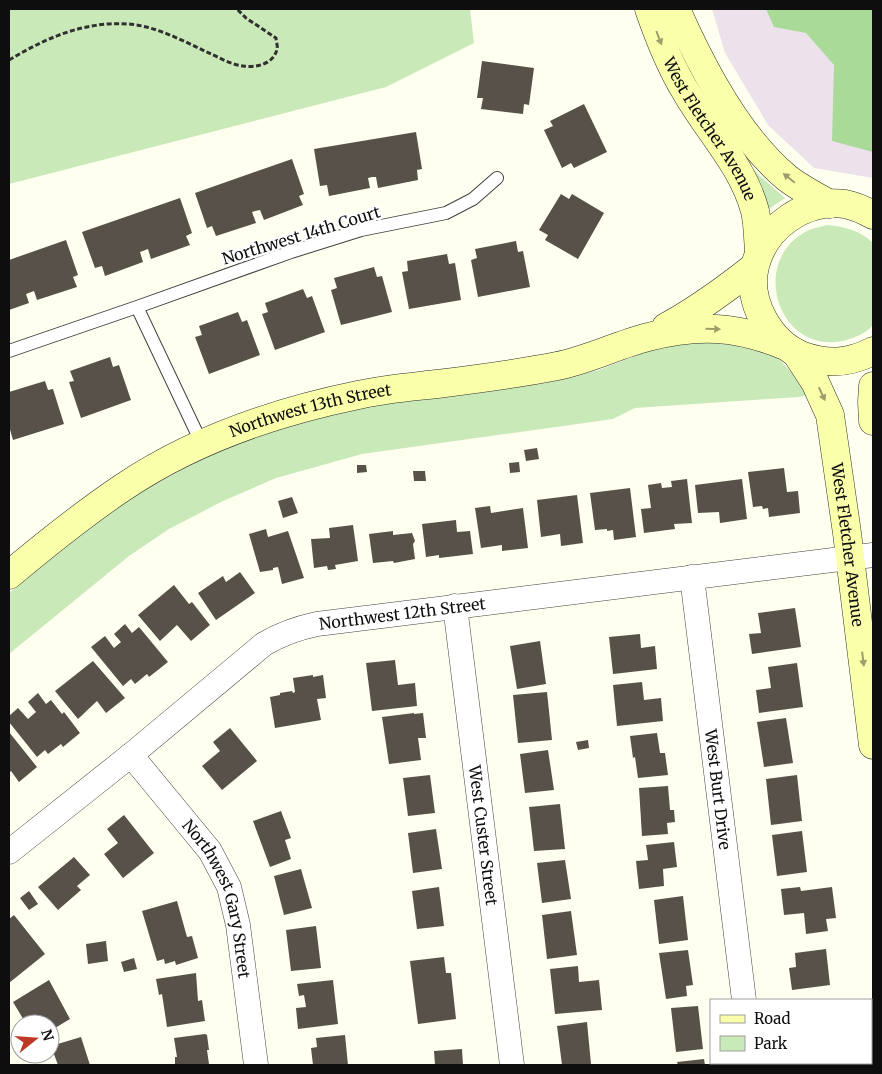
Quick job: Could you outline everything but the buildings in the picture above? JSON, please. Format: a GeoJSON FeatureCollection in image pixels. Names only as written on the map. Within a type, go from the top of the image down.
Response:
{"type":"FeatureCollection","features":[{"type":"Feature","properties":{"kind":"main road","name":"West Fletcher Avenue"},"geometry":{"type":"LineString","coordinates":[[649,9],[671,66],[687,94],[737,169],[747,189],[755,212],[756,300],[762,319],[772,334],[790,349],[816,382],[830,415],[862,557],[873,745]]}},
{"type":"Feature","properties":{"kind":"main road","name":"West Fletcher Avenue"},"geometry":{"type":"LineString","coordinates":[[676,9],[714,84],[754,144],[787,178],[830,204]]}},
{"type":"Feature","properties":{"kind":"main road","name":"Northwest 13th Street"},"geometry":{"type":"LineString","coordinates":[[648,338],[690,315],[712,300],[757,260],[773,232],[786,220],[798,212],[814,206],[830,204]]}},
{"type":"Feature","properties":{"kind":"main road"},"geometry":{"type":"LineString","coordinates":[[830,204],[846,204],[873,215]]}},
{"type":"Feature","properties":{"kind":"main road","name":"Northwest 13th Street"},"geometry":{"type":"LineString","coordinates":[[9,575],[64,529],[123,487],[173,458],[225,434],[276,415],[322,402],[360,394],[480,379],[551,367],[596,356],[648,338],[680,330],[728,329],[766,338],[814,360],[827,362],[846,362],[861,358],[873,351]]}},
{"type":"Feature","properties":{"kind":"main road"},"geometry":{"type":"LineString","coordinates":[[873,386],[873,421]]}},
{"type":"Feature","properties":{"kind":"street","name":"Northwest 12th Street"},"geometry":{"type":"LineString","coordinates":[[9,852],[131,755],[264,644],[280,634],[317,624],[862,557]]}},
{"type":"Feature","properties":{"kind":"street","name":"West Burt Drive"},"geometry":{"type":"LineString","coordinates":[[692,577],[744,999]]}},
{"type":"Feature","properties":{"kind":"street","name":"West Custer Street"},"geometry":{"type":"LineString","coordinates":[[454,606],[512,1065]]}},
{"type":"Feature","properties":{"kind":"street","name":"Northwest Gary Street"},"geometry":{"type":"LineString","coordinates":[[131,755],[210,851],[229,887],[238,925],[256,1065]]}},
{"type":"Feature","properties":{"kind":"lane","name":"Northwest 14th Court"},"geometry":{"type":"LineString","coordinates":[[9,351],[291,252],[362,230],[446,213],[473,199],[497,178]]}},
{"type":"Feature","properties":{"kind":"lane"},"geometry":{"type":"LineString","coordinates":[[137,307],[202,444]]}},
{"type":"Feature","properties":{"kind":"path"},"geometry":{"type":"LineString","coordinates":[[9,60],[33,45],[70,30],[95,24],[129,24],[155,30],[242,66],[262,65],[272,59],[277,48],[276,38],[246,18],[237,9]]}},
{"type":"Feature","properties":{"kind":"shaded area"},"geometry":{"type":"Polygon","coordinates":[[[712,9],[873,9],[873,178],[814,168],[768,125],[725,53],[712,9]]]}},
{"type":"Feature","properties":{"kind":"green space"},"geometry":{"type":"Polygon","coordinates":[[[9,9],[470,9],[474,43],[386,87],[9,184],[9,9]]]}},
{"type":"Feature","properties":{"kind":"green space"},"geometry":{"type":"Polygon","coordinates":[[[766,9],[873,9],[873,152],[832,141],[834,65],[806,33],[774,27],[766,9]]]}},
{"type":"Feature","properties":{"kind":"green space"},"geometry":{"type":"Polygon","coordinates":[[[748,162],[760,176],[785,198],[769,209],[760,185],[748,162]]]}},
{"type":"Feature","properties":{"kind":"green space"},"geometry":{"type":"Polygon","coordinates":[[[827,225],[852,230],[863,235],[873,243],[873,325],[859,335],[843,341],[820,341],[801,333],[787,319],[778,301],[776,281],[779,261],[790,244],[809,230],[827,225]]]}},
{"type":"Feature","properties":{"kind":"green space"},"geometry":{"type":"Polygon","coordinates":[[[717,337],[751,344],[769,352],[788,368],[807,395],[635,408],[613,419],[362,454],[276,478],[223,501],[169,529],[129,556],[9,654],[9,593],[93,525],[139,493],[191,465],[242,441],[298,424],[378,404],[544,383],[599,370],[656,348],[717,337]]]}}]}
